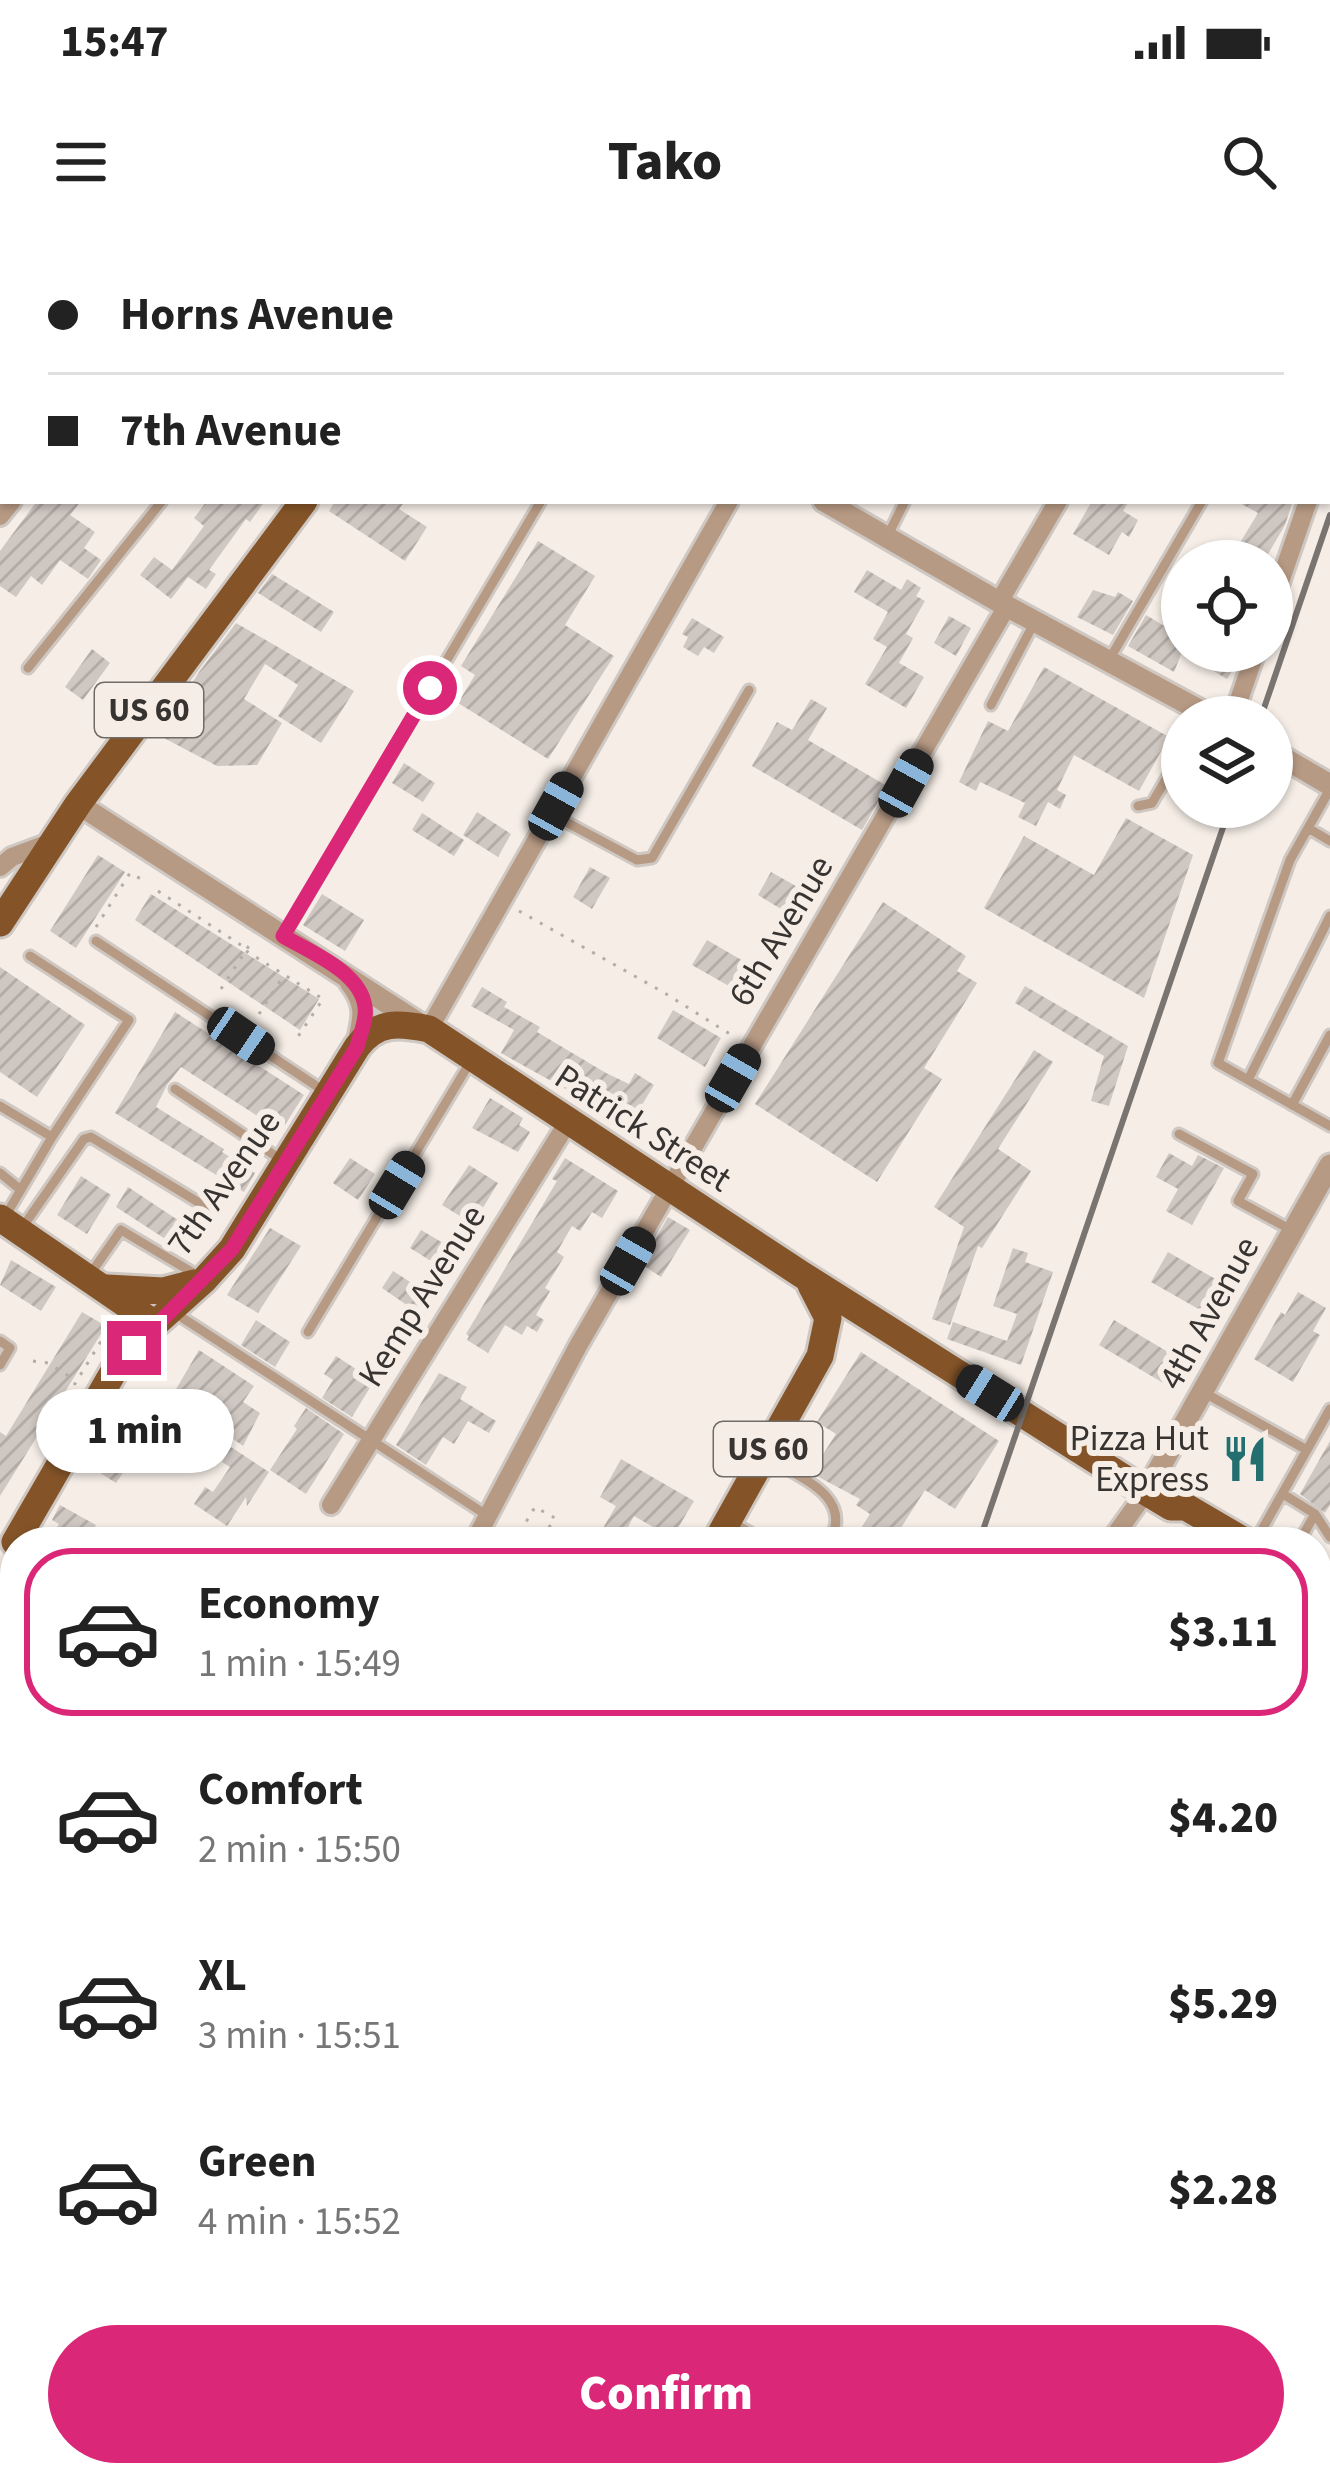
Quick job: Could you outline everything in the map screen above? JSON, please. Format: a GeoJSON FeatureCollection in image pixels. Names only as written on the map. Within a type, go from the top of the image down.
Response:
{"type":"FeatureCollection","features":[{"type":"Feature","properties":{"kind":"main road","name":"US 60"},"geometry":{"type":"LineString","coordinates":[[0,923],[78,804],[302,504]]}},
{"type":"Feature","properties":{"kind":"main road"},"geometry":{"type":"LineString","coordinates":[[357,1047],[377,1027],[405,1024],[429,1029]]}},
{"type":"Feature","properties":{"kind":"main road","name":"Patrick Street"},"geometry":{"type":"LineString","coordinates":[[429,1029],[801,1274],[1171,1507],[1188,1527]]}},
{"type":"Feature","properties":{"kind":"main road","name":"7th Avenue"},"geometry":{"type":"LineString","coordinates":[[24,1527],[114,1371],[232,1249],[357,1047]]}},
{"type":"Feature","properties":{"kind":"main road"},"geometry":{"type":"LineString","coordinates":[[7,1224],[96,1283],[162,1317]]}},
{"type":"Feature","properties":{"kind":"main road"},"geometry":{"type":"LineString","coordinates":[[801,1274],[826,1310],[828,1329],[820,1356]]}},
{"type":"Feature","properties":{"kind":"main road"},"geometry":{"type":"LineString","coordinates":[[96,1283],[164,1292],[204,1280]]}},
{"type":"Feature","properties":{"kind":"main road"},"geometry":{"type":"LineString","coordinates":[[820,1356],[846,1338],[891,1331]]}},
{"type":"Feature","properties":{"kind":"main road","name":"US 60"},"geometry":{"type":"LineString","coordinates":[[724,1527],[820,1356]]}},
{"type":"Feature","properties":{"kind":"main road","name":"Patrick Street"},"geometry":{"type":"LineString","coordinates":[[1171,1507],[1186,1507],[1223,1527]]}},
{"type":"Feature","properties":{"kind":"street"},"geometry":{"type":"LineString","coordinates":[[429,1029],[726,504]]}},
{"type":"Feature","properties":{"kind":"street"},"geometry":{"type":"LineString","coordinates":[[829,504],[1172,696]]}},
{"type":"Feature","properties":{"kind":"street","name":"6th Avenue"},"geometry":{"type":"LineString","coordinates":[[482,1527],[561,1376],[1056,504]]}},
{"type":"Feature","properties":{"kind":"street"},"geometry":{"type":"LineString","coordinates":[[1293,544],[1307,504]]}},
{"type":"Feature","properties":{"kind":"street"},"geometry":{"type":"LineString","coordinates":[[1293,764],[1330,787]]}},
{"type":"Feature","properties":{"kind":"street","name":"Patrick Street"},"geometry":{"type":"LineString","coordinates":[[78,804],[429,1029]]}},
{"type":"Feature","properties":{"kind":"street"},"geometry":{"type":"LineString","coordinates":[[0,867],[12,857],[52,842]]}},
{"type":"Feature","properties":{"kind":"street"},"geometry":{"type":"LineString","coordinates":[[342,972],[364,1000],[366,1013],[357,1047]]}},
{"type":"Feature","properties":{"kind":"street","name":"Kemp Avenue"},"geometry":{"type":"LineString","coordinates":[[331,1504],[568,1122]]}},
{"type":"Feature","properties":{"kind":"street","name":"4th Avenue"},"geometry":{"type":"LineString","coordinates":[[1146,1492],[1330,1166]]}},
{"type":"Feature","properties":{"kind":"street"},"geometry":{"type":"LineString","coordinates":[[1121,1527],[1146,1492]]}},
{"type":"Feature","properties":{"kind":"lane"},"geometry":{"type":"LineString","coordinates":[[28,668],[160,504]]}},
{"type":"Feature","properties":{"kind":"lane"},"geometry":{"type":"LineString","coordinates":[[283,936],[540,504]]}},
{"type":"Feature","properties":{"kind":"lane"},"geometry":{"type":"LineString","coordinates":[[886,537],[903,504]]}},
{"type":"Feature","properties":{"kind":"lane"},"geometry":{"type":"LineString","coordinates":[[1108,660],[1200,504]]}},
{"type":"Feature","properties":{"kind":"lane"},"geometry":{"type":"LineString","coordinates":[[991,705],[1035,621]]}},
{"type":"Feature","properties":{"kind":"lane"},"geometry":{"type":"LineString","coordinates":[[551,814],[637,860],[652,858],[749,690]]}},
{"type":"Feature","properties":{"kind":"lane"},"geometry":{"type":"LineString","coordinates":[[1330,787],[1290,860],[1218,1063],[1330,1126]]}},
{"type":"Feature","properties":{"kind":"lane"},"geometry":{"type":"LineString","coordinates":[[1138,806],[1152,803],[1161,788]]}},
{"type":"Feature","properties":{"kind":"lane"},"geometry":{"type":"LineString","coordinates":[[1308,828],[1330,841]]}},
{"type":"Feature","properties":{"kind":"lane"},"geometry":{"type":"LineString","coordinates":[[1248,1080],[1330,916]]}},
{"type":"Feature","properties":{"kind":"lane"},"geometry":{"type":"LineString","coordinates":[[93,939],[328,1094]]}},
{"type":"Feature","properties":{"kind":"lane"},"geometry":{"type":"LineString","coordinates":[[7,1224],[52,1137],[129,1020],[30,956]]}},
{"type":"Feature","properties":{"kind":"lane"},"geometry":{"type":"LineString","coordinates":[[1292,1105],[1330,1035]]}},
{"type":"Feature","properties":{"kind":"lane"},"geometry":{"type":"LineString","coordinates":[[308,1332],[473,1058]]}},
{"type":"Feature","properties":{"kind":"lane"},"geometry":{"type":"LineString","coordinates":[[175,1089],[285,1162]]}},
{"type":"Feature","properties":{"kind":"lane"},"geometry":{"type":"LineString","coordinates":[[0,1106],[52,1137]]}},
{"type":"Feature","properties":{"kind":"lane"},"geometry":{"type":"LineString","coordinates":[[1179,1134],[1253,1174],[1238,1201],[1293,1231]]}},
{"type":"Feature","properties":{"kind":"lane"},"geometry":{"type":"LineString","coordinates":[[7,1224],[84,1139],[91,1137],[211,1210]]}},
{"type":"Feature","properties":{"kind":"lane"},"geometry":{"type":"LineString","coordinates":[[0,1173],[21,1190]]}},
{"type":"Feature","properties":{"kind":"lane"},"geometry":{"type":"LineString","coordinates":[[96,1283],[121,1230],[204,1280]]}},
{"type":"Feature","properties":{"kind":"lane"},"geometry":{"type":"LineString","coordinates":[[162,1317],[371,1440],[488,1516]]}},
{"type":"Feature","properties":{"kind":"lane"},"geometry":{"type":"LineString","coordinates":[[0,1365],[5,1345]]}},
{"type":"Feature","properties":{"kind":"lane"},"geometry":{"type":"LineString","coordinates":[[1203,1392],[1307,1450]]}},
{"type":"Feature","properties":{"kind":"lane"},"geometry":{"type":"LineString","coordinates":[[1260,1527],[1330,1409]]}},
{"type":"Feature","properties":{"kind":"lane"},"geometry":{"type":"LineString","coordinates":[[764,1456],[829,1495],[837,1518],[834,1527]]}},
{"type":"Feature","properties":{"kind":"lane"},"geometry":{"type":"LineString","coordinates":[[1282,1494],[1315,1514],[1323,1527]]}},
{"type":"Feature","properties":{"kind":"lane"},"geometry":{"type":"LineString","coordinates":[[1308,1527],[1315,1514]]}},
{"type":"Feature","properties":{"kind":"path"},"geometry":{"type":"LineString","coordinates":[[93,939],[130,874],[141,879],[145,873]]}},
{"type":"Feature","properties":{"kind":"path"},"geometry":{"type":"LineString","coordinates":[[158,891],[323,999],[297,1038]]}},
{"type":"Feature","properties":{"kind":"path"},"geometry":{"type":"LineString","coordinates":[[501,902],[751,1047]]}},
{"type":"Feature","properties":{"kind":"path"},"geometry":{"type":"LineString","coordinates":[[221,989],[252,941]]}},
{"type":"Feature","properties":{"kind":"path"},"geometry":{"type":"LineString","coordinates":[[259,1014],[284,975]]}},
{"type":"Feature","properties":{"kind":"path"},"geometry":{"type":"LineString","coordinates":[[49,1426],[103,1338]]}},
{"type":"Feature","properties":{"kind":"path"},"geometry":{"type":"LineString","coordinates":[[33,1361],[49,1363],[76,1381]]}},
{"type":"Feature","properties":{"kind":"path"},"geometry":{"type":"LineString","coordinates":[[522,1527],[535,1507],[555,1518],[549,1527]]}},
{"type":"Feature","properties":{"kind":"building"},"geometry":{"type":"Polygon","coordinates":[[[35,504],[79,504],[70,515],[95,532],[84,548],[101,560],[88,579],[60,560],[42,585],[31,576],[16,597],[0,586],[0,551],[35,504]]]}},
{"type":"Feature","properties":{"kind":"building"},"geometry":{"type":"Polygon","coordinates":[[[205,504],[263,504],[209,570],[216,574],[206,589],[188,577],[171,599],[140,575],[154,557],[172,570],[204,526],[194,518],[205,504]]]}},
{"type":"Feature","properties":{"kind":"building"},"geometry":{"type":"Polygon","coordinates":[[[333,504],[403,504],[399,509],[427,527],[405,561],[329,511],[333,504]]]}},
{"type":"Feature","properties":{"kind":"building"},"geometry":{"type":"Polygon","coordinates":[[[1090,504],[1127,504],[1123,511],[1138,520],[1129,537],[1122,532],[1109,555],[1073,534],[1090,504]]]}},
{"type":"Feature","properties":{"kind":"building"},"geometry":{"type":"Polygon","coordinates":[[[1242,504],[1292,504],[1276,540],[1242,540],[1258,513],[1242,504]]]}},
{"type":"Feature","properties":{"kind":"building"},"geometry":{"type":"Polygon","coordinates":[[[538,541],[595,576],[565,625],[614,656],[548,759],[458,703],[475,675],[461,666],[538,541]]]}},
{"type":"Feature","properties":{"kind":"building"},"geometry":{"type":"Polygon","coordinates":[[[867,570],[901,590],[907,579],[921,588],[916,596],[925,601],[906,634],[913,638],[899,663],[924,677],[906,708],[865,684],[887,647],[873,639],[888,612],[854,592],[867,570]]]}},
{"type":"Feature","properties":{"kind":"building"},"geometry":{"type":"Polygon","coordinates":[[[272,574],[334,612],[321,632],[258,593],[272,574]]]}},
{"type":"Feature","properties":{"kind":"building"},"geometry":{"type":"Polygon","coordinates":[[[1093,590],[1115,597],[1118,592],[1133,601],[1113,635],[1077,617],[1093,590]]]}},
{"type":"Feature","properties":{"kind":"building"},"geometry":{"type":"Polygon","coordinates":[[[1146,615],[1161,624],[1161,665],[1128,646],[1146,615]]]}},
{"type":"Feature","properties":{"kind":"building"},"geometry":{"type":"Polygon","coordinates":[[[949,616],[971,628],[956,656],[934,643],[949,616]]]}},
{"type":"Feature","properties":{"kind":"building"},"geometry":{"type":"Polygon","coordinates":[[[692,618],[724,637],[714,653],[704,647],[698,656],[683,647],[688,637],[682,634],[692,618]]]}},
{"type":"Feature","properties":{"kind":"building"},"geometry":{"type":"Polygon","coordinates":[[[236,623],[354,691],[321,743],[278,716],[298,685],[265,664],[244,699],[282,723],[257,765],[217,766],[164,738],[162,732],[199,672],[236,623]]]}},
{"type":"Feature","properties":{"kind":"building"},"geometry":{"type":"Polygon","coordinates":[[[92,649],[110,663],[83,700],[65,687],[92,649]]]}},
{"type":"Feature","properties":{"kind":"building"},"geometry":{"type":"Polygon","coordinates":[[[1044,667],[1161,733],[1161,751],[1139,791],[1074,755],[1057,790],[1066,795],[1060,809],[1048,802],[1036,826],[1018,817],[1025,803],[980,782],[976,791],[959,782],[988,721],[1008,731],[1044,667]]]}},
{"type":"Feature","properties":{"kind":"building"},"geometry":{"type":"Polygon","coordinates":[[[811,699],[827,708],[808,740],[887,786],[862,830],[752,766],[777,722],[792,730],[811,699]]]}},
{"type":"Feature","properties":{"kind":"building"},"geometry":{"type":"Polygon","coordinates":[[[404,763],[435,783],[423,802],[392,783],[404,763]]]}},
{"type":"Feature","properties":{"kind":"building"},"geometry":{"type":"Polygon","coordinates":[[[477,812],[511,834],[498,857],[463,835],[477,812]]]}},
{"type":"Feature","properties":{"kind":"building"},"geometry":{"type":"Polygon","coordinates":[[[422,813],[464,840],[454,856],[412,830],[422,813]]]}},
{"type":"Feature","properties":{"kind":"building"},"geometry":{"type":"Polygon","coordinates":[[[1126,818],[1193,855],[1144,998],[984,908],[1024,836],[1094,875],[1126,818]]]}},
{"type":"Feature","properties":{"kind":"building"},"geometry":{"type":"Polygon","coordinates":[[[98,855],[125,872],[76,948],[50,931],[98,855]]]}},
{"type":"Feature","properties":{"kind":"building"},"geometry":{"type":"Polygon","coordinates":[[[590,867],[610,878],[592,909],[573,897],[590,867]]]}},
{"type":"Feature","properties":{"kind":"building"},"geometry":{"type":"Polygon","coordinates":[[[771,872],[810,894],[796,918],[758,895],[771,872]]]}},
{"type":"Feature","properties":{"kind":"building"},"geometry":{"type":"Polygon","coordinates":[[[151,894],[319,999],[300,1030],[135,920],[151,894]]]}},
{"type":"Feature","properties":{"kind":"building"},"geometry":{"type":"Polygon","coordinates":[[[322,894],[364,920],[345,951],[303,925],[322,894]]]}},
{"type":"Feature","properties":{"kind":"building"},"geometry":{"type":"Polygon","coordinates":[[[883,902],[966,956],[957,971],[977,983],[924,1068],[942,1079],[877,1182],[755,1104],[883,902]]]}},
{"type":"Feature","properties":{"kind":"building"},"geometry":{"type":"Polygon","coordinates":[[[707,940],[757,969],[743,994],[692,965],[707,940]]]}},
{"type":"Feature","properties":{"kind":"building"},"geometry":{"type":"Polygon","coordinates":[[[0,967],[85,1025],[37,1097],[0,1072],[0,967]]]}},
{"type":"Feature","properties":{"kind":"building"},"geometry":{"type":"Polygon","coordinates":[[[1025,986],[1128,1046],[1109,1106],[1091,1101],[1104,1056],[1015,1003],[1025,986]]]}},
{"type":"Feature","properties":{"kind":"building"},"geometry":{"type":"Polygon","coordinates":[[[482,987],[507,1002],[504,1007],[540,1027],[537,1032],[606,1073],[629,1084],[635,1073],[654,1085],[625,1133],[589,1102],[501,1053],[514,1030],[471,1006],[482,987]]]}},
{"type":"Feature","properties":{"kind":"building"},"geometry":{"type":"Polygon","coordinates":[[[673,1010],[721,1038],[705,1067],[657,1038],[673,1010]]]}},
{"type":"Feature","properties":{"kind":"building"},"geometry":{"type":"Polygon","coordinates":[[[175,1012],[304,1095],[281,1131],[181,1067],[167,1085],[156,1107],[255,1173],[244,1192],[115,1113],[175,1012]]]}},
{"type":"Feature","properties":{"kind":"building"},"geometry":{"type":"Polygon","coordinates":[[[1034,1050],[1053,1062],[998,1149],[1031,1171],[982,1248],[978,1246],[950,1325],[932,1319],[964,1227],[934,1207],[1034,1050]]]}},
{"type":"Feature","properties":{"kind":"building"},"geometry":{"type":"Polygon","coordinates":[[[490,1098],[523,1118],[519,1125],[530,1132],[518,1152],[472,1128],[490,1098]]]}},
{"type":"Feature","properties":{"kind":"building"},"geometry":{"type":"Polygon","coordinates":[[[1169,1153],[1192,1166],[1198,1155],[1224,1168],[1192,1225],[1166,1211],[1178,1189],[1156,1177],[1169,1153]]]}},
{"type":"Feature","properties":{"kind":"building"},"geometry":{"type":"Polygon","coordinates":[[[350,1158],[375,1174],[358,1200],[333,1183],[350,1158]]]}},
{"type":"Feature","properties":{"kind":"building"},"geometry":{"type":"Polygon","coordinates":[[[565,1158],[618,1191],[602,1218],[592,1212],[580,1231],[572,1226],[557,1252],[564,1257],[545,1288],[550,1291],[536,1315],[544,1320],[537,1332],[527,1326],[522,1335],[505,1325],[488,1353],[467,1340],[466,1334],[557,1181],[552,1179],[565,1158]]]}},
{"type":"Feature","properties":{"kind":"building"},"geometry":{"type":"Polygon","coordinates":[[[469,1165],[498,1183],[473,1224],[442,1205],[469,1165]]]}},
{"type":"Feature","properties":{"kind":"building"},"geometry":{"type":"Polygon","coordinates":[[[81,1176],[111,1195],[87,1234],[57,1215],[81,1176]]]}},
{"type":"Feature","properties":{"kind":"building"},"geometry":{"type":"Polygon","coordinates":[[[128,1187],[199,1234],[187,1253],[116,1207],[128,1187]]]}},
{"type":"Feature","properties":{"kind":"building"},"geometry":{"type":"Polygon","coordinates":[[[668,1217],[690,1230],[661,1277],[641,1264],[668,1217]]]}},
{"type":"Feature","properties":{"kind":"building"},"geometry":{"type":"Polygon","coordinates":[[[270,1228],[301,1246],[258,1313],[227,1295],[270,1228]]]}},
{"type":"Feature","properties":{"kind":"building"},"geometry":{"type":"Polygon","coordinates":[[[421,1230],[455,1250],[444,1269],[410,1248],[421,1230]]]}},
{"type":"Feature","properties":{"kind":"building"},"geometry":{"type":"Polygon","coordinates":[[[1013,1248],[1028,1253],[1025,1262],[1053,1272],[1021,1365],[947,1339],[953,1322],[1007,1341],[1017,1314],[993,1306],[1013,1248]]]}},
{"type":"Feature","properties":{"kind":"building"},"geometry":{"type":"Polygon","coordinates":[[[1168,1252],[1233,1289],[1216,1319],[1151,1282],[1168,1252]]]}},
{"type":"Feature","properties":{"kind":"building"},"geometry":{"type":"Polygon","coordinates":[[[11,1260],[56,1287],[41,1311],[0,1285],[11,1260]]]}},
{"type":"Feature","properties":{"kind":"building"},"geometry":{"type":"Polygon","coordinates":[[[393,1271],[429,1294],[417,1312],[382,1288],[393,1271]]]}},
{"type":"Feature","properties":{"kind":"building"},"geometry":{"type":"Polygon","coordinates":[[[1298,1292],[1326,1308],[1313,1331],[1320,1335],[1293,1382],[1254,1359],[1298,1292]]]}},
{"type":"Feature","properties":{"kind":"building"},"geometry":{"type":"Polygon","coordinates":[[[82,1312],[106,1326],[0,1496],[0,1432],[6,1436],[82,1312]]]}},
{"type":"Feature","properties":{"kind":"building"},"geometry":{"type":"Polygon","coordinates":[[[256,1320],[290,1342],[275,1367],[241,1345],[256,1320]]]}},
{"type":"Feature","properties":{"kind":"building"},"geometry":{"type":"Polygon","coordinates":[[[1114,1320],[1190,1365],[1175,1390],[1099,1345],[1114,1320]]]}},
{"type":"Feature","properties":{"kind":"building"},"geometry":{"type":"Polygon","coordinates":[[[199,1350],[254,1386],[243,1402],[260,1413],[243,1446],[172,1396],[199,1350]]]}},
{"type":"Feature","properties":{"kind":"building"},"geometry":{"type":"Polygon","coordinates":[[[861,1352],[999,1441],[955,1509],[925,1490],[902,1527],[862,1527],[870,1514],[856,1505],[860,1499],[811,1473],[836,1434],[817,1422],[861,1352]]]}},
{"type":"Feature","properties":{"kind":"building"},"geometry":{"type":"Polygon","coordinates":[[[336,1356],[374,1381],[352,1417],[322,1398],[333,1380],[324,1374],[336,1356]]]}},
{"type":"Feature","properties":{"kind":"building"},"geometry":{"type":"Polygon","coordinates":[[[439,1373],[467,1387],[460,1399],[496,1421],[489,1433],[468,1421],[454,1444],[443,1437],[426,1465],[396,1445],[439,1373]]]}},
{"type":"Feature","properties":{"kind":"building"},"geometry":{"type":"Polygon","coordinates":[[[141,1395],[164,1411],[152,1430],[174,1445],[164,1461],[141,1446],[116,1483],[94,1469],[141,1395]]]}},
{"type":"Feature","properties":{"kind":"building"},"geometry":{"type":"Polygon","coordinates":[[[306,1408],[344,1434],[306,1494],[270,1470],[306,1408]]]}},
{"type":"Feature","properties":{"kind":"building"},"geometry":{"type":"Polygon","coordinates":[[[1330,1441],[1330,1505],[1325,1513],[1300,1494],[1330,1441]]]}},
{"type":"Feature","properties":{"kind":"building"},"geometry":{"type":"Polygon","coordinates":[[[231,1447],[269,1472],[227,1526],[194,1504],[205,1487],[213,1492],[230,1467],[222,1462],[231,1447]]]}},
{"type":"Feature","properties":{"kind":"building"},"geometry":{"type":"Polygon","coordinates":[[[621,1459],[694,1501],[679,1527],[653,1527],[634,1516],[628,1527],[604,1527],[616,1506],[600,1497],[621,1459]]]}},
{"type":"Feature","properties":{"kind":"building"},"geometry":{"type":"Polygon","coordinates":[[[60,1505],[96,1525],[57,1527],[52,1520],[60,1505]]]}},
{"type":"Feature","properties":{"kind":"railway"},"geometry":{"type":"LineString","coordinates":[[1268,696],[1330,515]]}},
{"type":"Feature","properties":{"kind":"railway"},"geometry":{"type":"LineString","coordinates":[[984,1527],[1223,828]]}},
{"type":"Feature","properties":{"kind":"place","name":"Pizza Hut Express"},"geometry":{"type":"Point","coordinates":[1245,1459]}},
{"type":"Feature","properties":{"kind":"route"},"geometry":{"type":"LineString","coordinates":[[134,1348],[232,1249],[357,1047],[366,1013],[364,1000],[342,972],[283,936],[430,688]]}}]}
